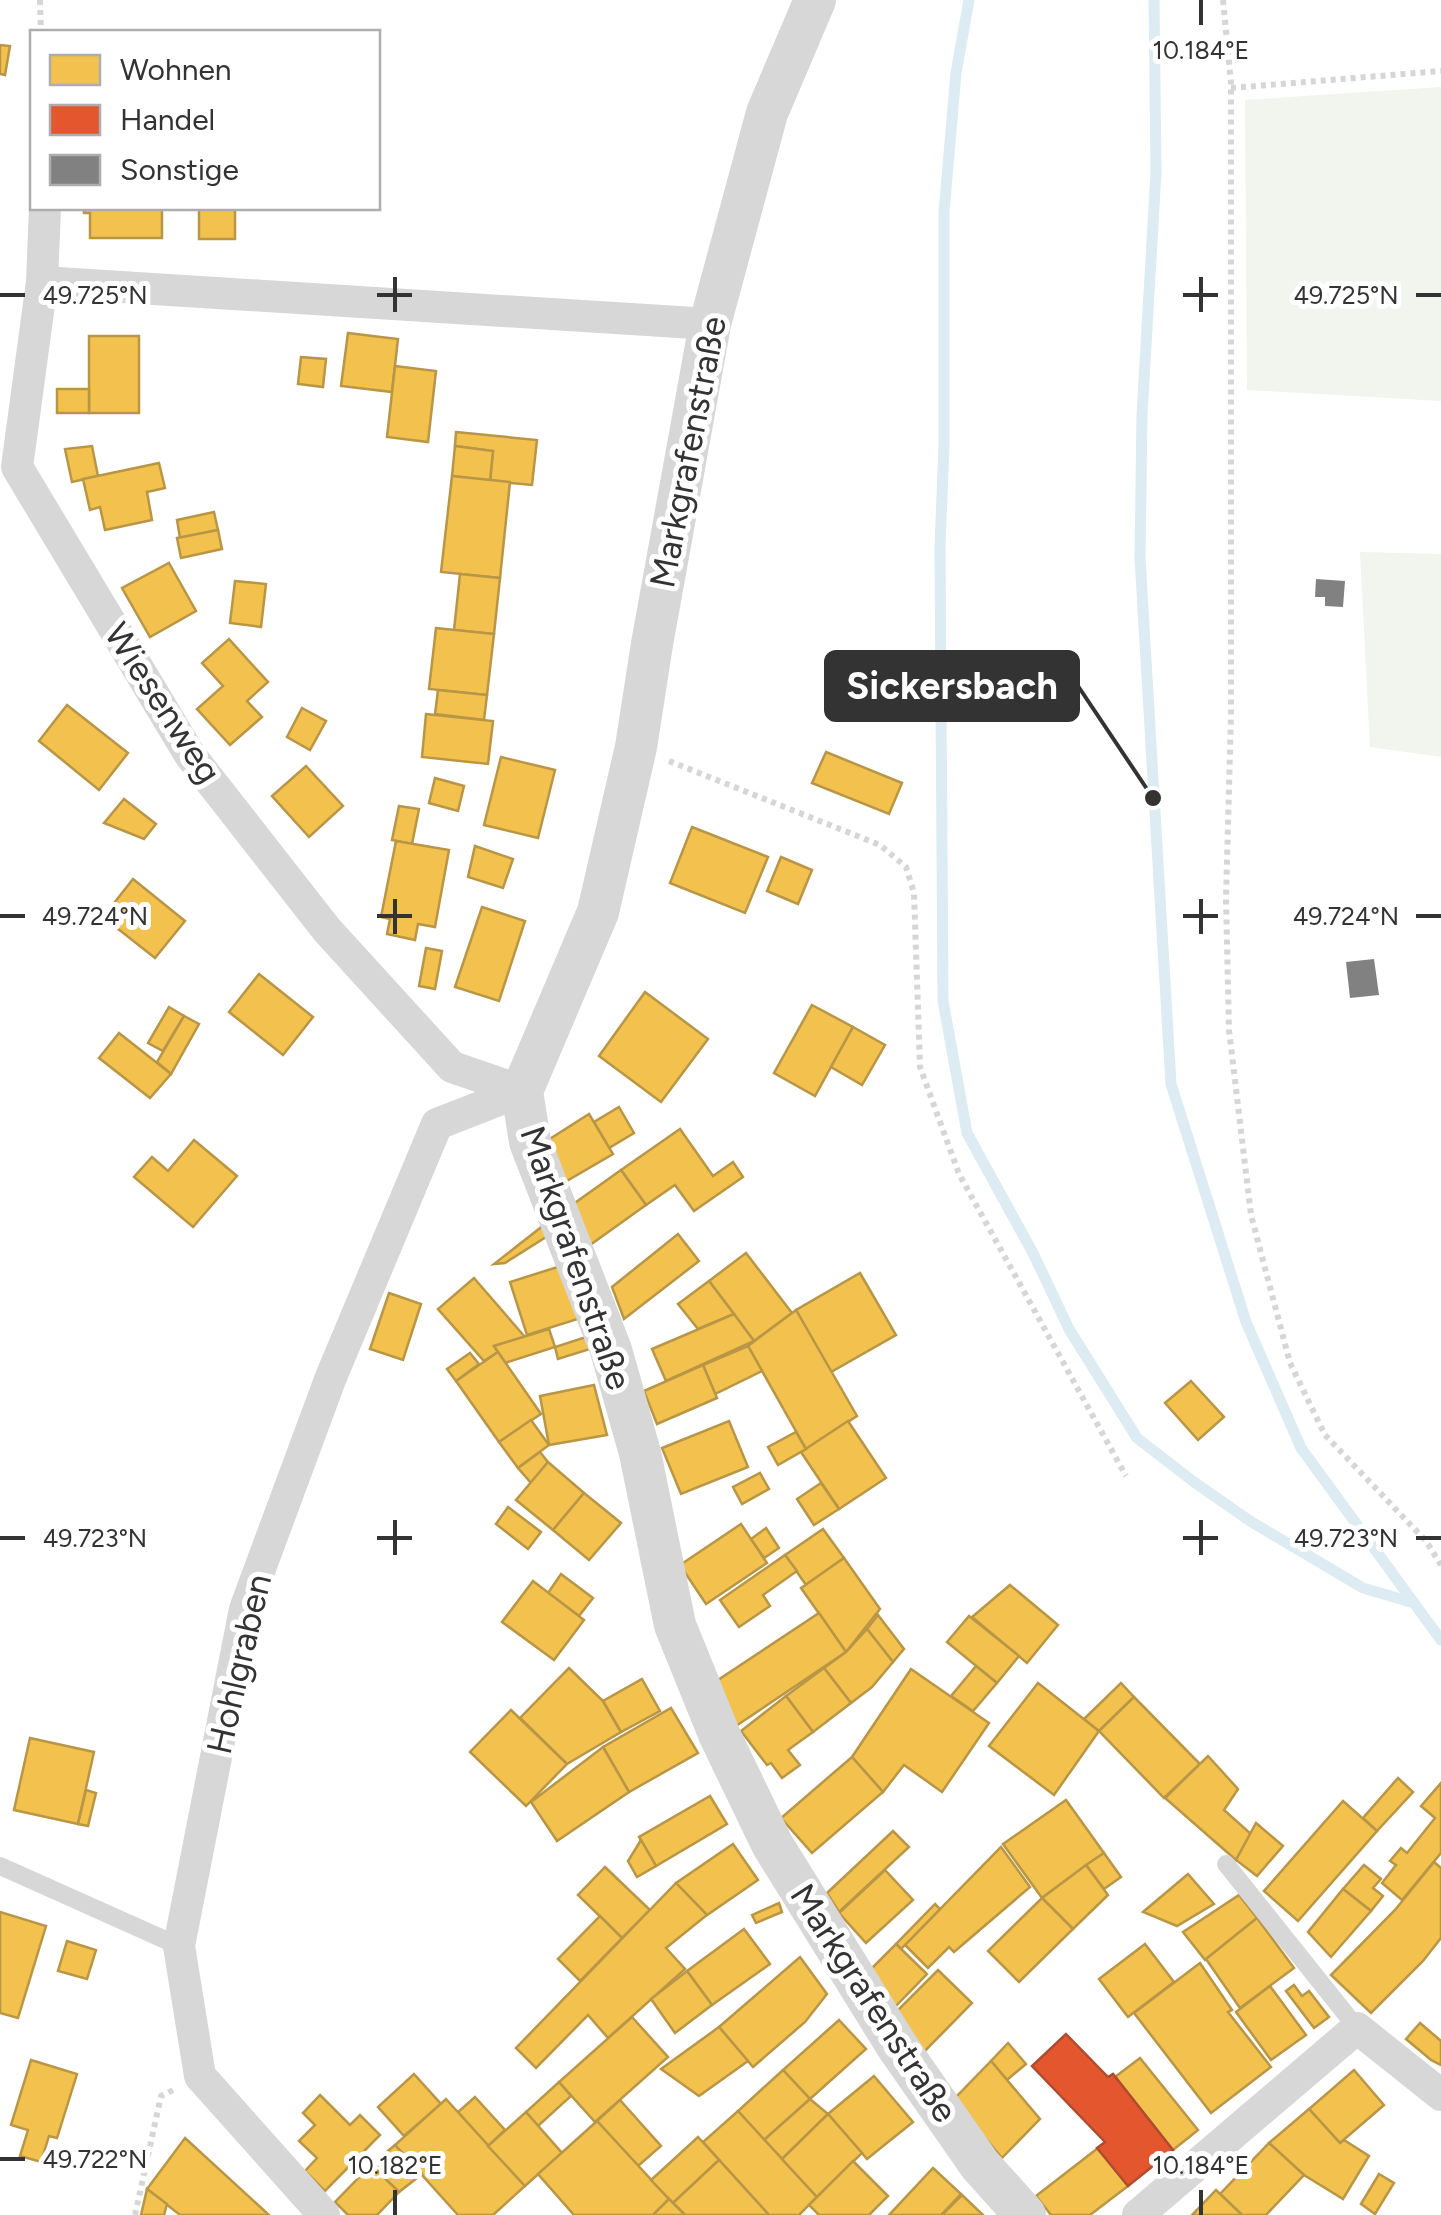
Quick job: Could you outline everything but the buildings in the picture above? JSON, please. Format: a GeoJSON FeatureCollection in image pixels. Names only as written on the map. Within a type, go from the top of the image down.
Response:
{"type":"FeatureCollection","features":[{"type":"Feature","properties":{"kind":"street","name":"Markgrafenstraße"},"geometry":{"type":"LineString","coordinates":[[814,0],[766,113],[710,324],[636,747],[598,912],[522,1091],[530,1142],[612,1350],[640,1454],[675,1625],[719,1734],[772,1844],[897,2046],[980,2165],[1025,2215]]}},
{"type":"Feature","properties":{"kind":"street","name":"Wiesenweg"},"geometry":{"type":"LineString","coordinates":[[45,210],[42,282],[18,467],[190,755],[327,930],[452,1067],[522,1091]]}},
{"type":"Feature","properties":{"kind":"street"},"geometry":{"type":"LineString","coordinates":[[42,282],[710,324]]}},
{"type":"Feature","properties":{"kind":"street","name":"Hohlgraben"},"geometry":{"type":"LineString","coordinates":[[200,2076],[179,1946],[245,1609],[330,1377],[437,1124],[522,1091]]}},
{"type":"Feature","properties":{"kind":"street"},"geometry":{"type":"LineString","coordinates":[[1138,2215],[1357,2028],[1441,2094]]}},
{"type":"Feature","properties":{"kind":"street"},"geometry":{"type":"LineString","coordinates":[[200,2076],[324,2215]]}},
{"type":"Feature","properties":{"kind":"lane"},"geometry":{"type":"LineString","coordinates":[[1226,1864],[1357,2028]]}},
{"type":"Feature","properties":{"kind":"lane"},"geometry":{"type":"LineString","coordinates":[[0,1866],[179,1946]]}},
{"type":"Feature","properties":{"kind":"path"},"geometry":{"type":"LineString","coordinates":[[40,0],[41,30]]}},
{"type":"Feature","properties":{"kind":"path"},"geometry":{"type":"LineString","coordinates":[[1223,0],[1231,88],[1231,715],[1226,898],[1229,1030],[1251,1215],[1290,1363],[1325,1435],[1426,1541],[1441,1565]]}},
{"type":"Feature","properties":{"kind":"path"},"geometry":{"type":"LineString","coordinates":[[1231,88],[1441,71]]}},
{"type":"Feature","properties":{"kind":"path"},"geometry":{"type":"LineString","coordinates":[[636,747],[880,846],[906,866],[914,893],[920,1067],[959,1174],[1126,1476]]}},
{"type":"Feature","properties":{"kind":"path"},"geometry":{"type":"LineString","coordinates":[[136,2215],[161,2096],[200,2076]]}},
{"type":"Feature","properties":{"kind":"shaded area"},"geometry":{"type":"Polygon","coordinates":[[[1441,87],[1441,401],[1247,390],[1245,100],[1441,87]]]}},
{"type":"Feature","properties":{"kind":"shaded area"},"geometry":{"type":"Polygon","coordinates":[[[1360,552],[1441,554],[1441,757],[1370,747],[1360,552]]]}},
{"type":"Feature","properties":{"kind":"waterway"},"geometry":{"type":"LineString","coordinates":[[969,0],[956,73],[944,212],[940,547],[943,1001],[967,1133],[1033,1253],[1069,1329],[1137,1438],[1250,1521],[1363,1588],[1414,1603]]}},
{"type":"Feature","properties":{"kind":"waterway"},"geometry":{"type":"LineString","coordinates":[[1154,0],[1156,172],[1142,415],[1140,558],[1171,1084],[1246,1322],[1301,1448],[1441,1640]]}},
{"type":"Feature","properties":{"kind":"place","name":"Sickersbach"},"geometry":{"type":"Point","coordinates":[1153,798]}}]}
